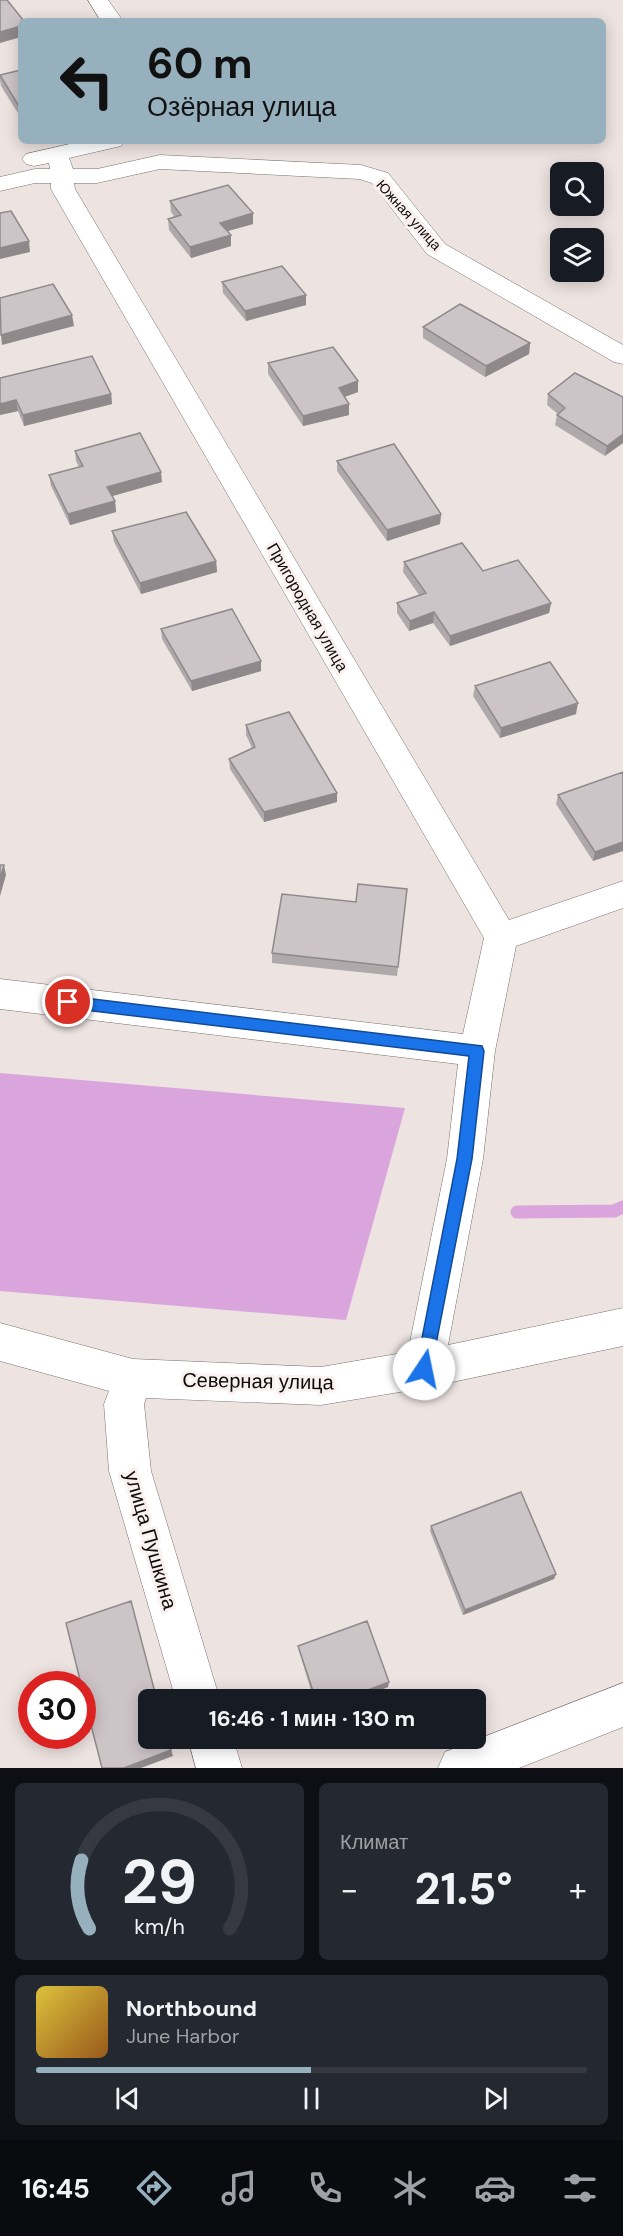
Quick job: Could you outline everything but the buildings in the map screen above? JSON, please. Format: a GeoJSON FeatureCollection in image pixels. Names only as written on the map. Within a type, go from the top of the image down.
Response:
{"type":"FeatureCollection","features":[{"type":"Feature","properties":{"kind":"street"},"geometry":{"type":"LineString","coordinates":[[98,0],[110,18]]}},
{"type":"Feature","properties":{"kind":"street"},"geometry":{"type":"LineString","coordinates":[[0,184],[35,176],[106,144]]}},
{"type":"Feature","properties":{"kind":"street","name":"Южная улица"},"geometry":{"type":"LineString","coordinates":[[58,165],[97,176],[160,162],[361,172],[380,178],[436,249],[623,356]]}},
{"type":"Feature","properties":{"kind":"street"},"geometry":{"type":"LineString","coordinates":[[0,167],[58,165]]}},
{"type":"Feature","properties":{"kind":"street","name":"Пригородная улица"},"geometry":{"type":"LineString","coordinates":[[58,165],[63,189],[501,937]]}},
{"type":"Feature","properties":{"kind":"street"},"geometry":{"type":"LineString","coordinates":[[424,1369],[465,1159],[477,1051],[501,937],[623,894]]}},
{"type":"Feature","properties":{"kind":"street"},"geometry":{"type":"LineString","coordinates":[[0,994],[477,1051]]}},
{"type":"Feature","properties":{"kind":"street","name":"Северная улица"},"geometry":{"type":"LineString","coordinates":[[0,1342],[133,1378],[321,1386],[424,1369],[623,1327]]}},
{"type":"Feature","properties":{"kind":"street","name":"улица Пушкина"},"geometry":{"type":"LineString","coordinates":[[133,1378],[124,1404],[130,1471],[195,1689]]}},
{"type":"Feature","properties":{"kind":"street"},"geometry":{"type":"LineString","coordinates":[[461,1768],[623,1706]]}},
{"type":"Feature","properties":{"kind":"street"},"geometry":{"type":"LineString","coordinates":[[213,1749],[219,1768]]}},
{"type":"Feature","properties":{"kind":"shaded area"},"geometry":{"type":"Polygon","coordinates":[[[0,1073],[405,1108],[346,1320],[0,1291],[0,1073]]]}},
{"type":"Feature","properties":{"kind":"waterway"},"geometry":{"type":"LineString","coordinates":[[517,1212],[614,1211],[623,1207]]}},
{"type":"Feature","properties":{"kind":"route"},"geometry":{"type":"LineString","coordinates":[[68,1002],[477,1051],[465,1159],[424,1369]]}}]}
